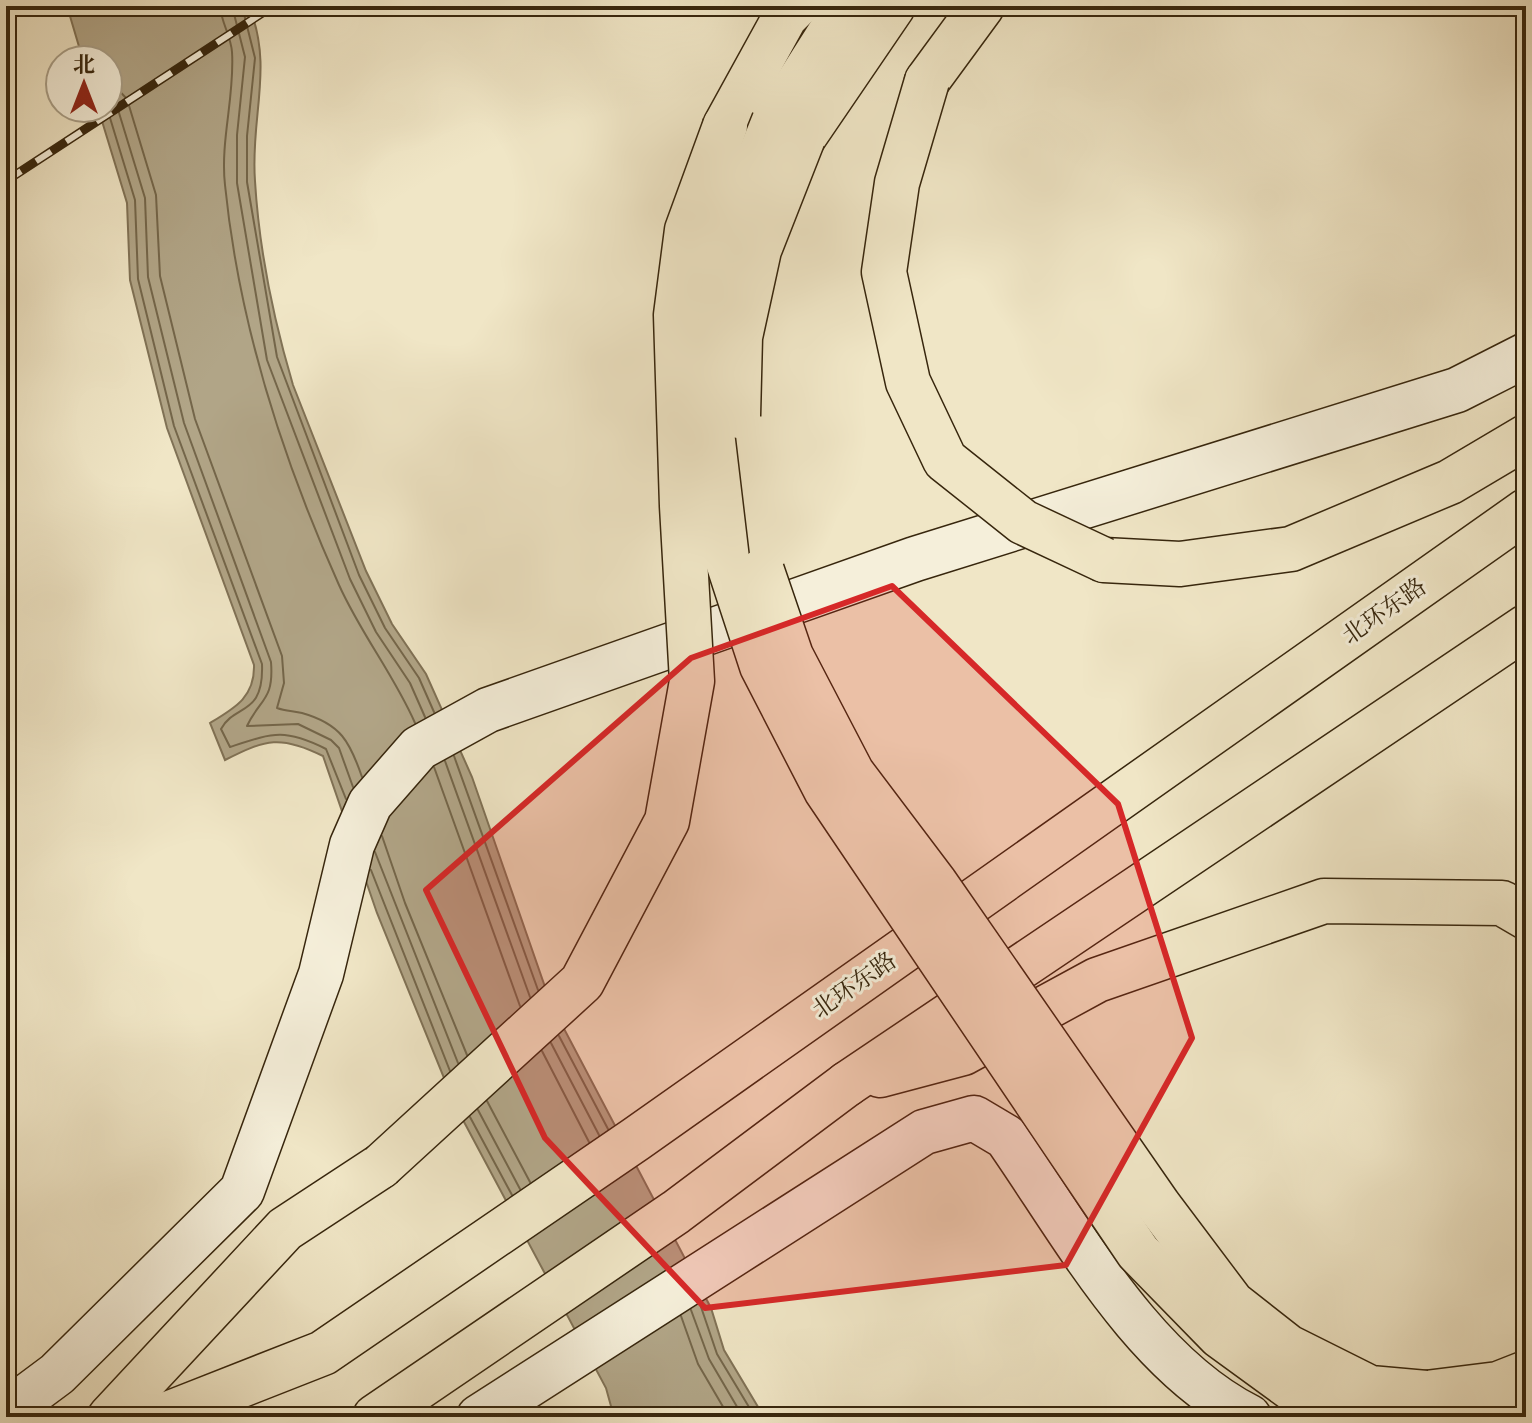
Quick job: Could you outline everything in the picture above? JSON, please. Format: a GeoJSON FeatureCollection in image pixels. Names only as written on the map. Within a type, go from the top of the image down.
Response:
{"type":"FeatureCollection","features":[{"type":"Feature","properties":{"kind":"main road"},"geometry":{"type":"LineString","coordinates":[[110,1417],[285,1229],[381,1166],[582,982],[667,821],[692,681],[676,315],[687,230],[725,126],[785,17],[796,6]]}},
{"type":"Feature","properties":{"kind":"main road"},"geometry":{"type":"LineString","coordinates":[[847,6],[788,129],[724,245],[708,335],[711,424],[727,559],[762,666],[826,790],[1138,1252],[1220,1336],[1290,1387],[1349,1415],[1363,1417]]}},
{"type":"Feature","properties":{"kind":"main road"},"geometry":{"type":"LineString","coordinates":[[893,6],[788,129],[740,337],[738,434],[756,552],[791,656],[852,773],[935,883],[1159,1206],[1232,1303],[1288,1347],[1370,1388],[1426,1393],[1498,1384],[1526,1373]]}},
{"type":"Feature","properties":{"kind":"main road"},"geometry":{"type":"LineString","coordinates":[[982,6],[927,81],[897,183],[884,272],[908,382],[945,460],[1023,522],[1104,560],[1180,564],[1291,549],[1450,482],[1526,437]]}},
{"type":"Feature","properties":{"kind":"main road","name":"北环东路"},"geometry":{"type":"LineString","coordinates":[[160,1417],[323,1353],[636,1139],[1526,511]]}},
{"type":"Feature","properties":{"kind":"main road"},"geometry":{"type":"LineString","coordinates":[[375,1417],[676,1212],[847,1084],[1526,627]]}},
{"type":"Feature","properties":{"kind":"main road"},"geometry":{"type":"LineString","coordinates":[[847,1084],[963,1053],[1097,980],[1324,901],[1502,903],[1526,917]]}},
{"type":"Feature","properties":{"kind":"main road"},"geometry":{"type":"LineString","coordinates":[[1501,1417],[1526,1409]]}},
{"type":"Feature","properties":{"kind":"street"},"geometry":{"type":"LineString","coordinates":[[6,1412],[57,1374],[242,1191],[321,974],[352,845],[370,804],[419,748],[488,710],[915,559],[1457,390],[1526,355]]}},
{"type":"Feature","properties":{"kind":"street"},"geometry":{"type":"LineString","coordinates":[[479,1417],[924,1132],[974,1118],[1006,1137],[1143,1334],[1228,1406],[1249,1417]]}},
{"type":"Feature","properties":{"kind":"highlighted area"},"geometry":{"type":"Polygon","coordinates":[[[892,586],[1118,804],[1192,1038],[1066,1265],[705,1308],[545,1138],[426,890],[691,658],[892,586]]]}},
{"type":"Feature","properties":{"kind":"water"},"geometry":{"type":"Polygon","coordinates":[[[67,6],[249,6],[260,50],[254,158],[260,232],[274,310],[293,385],[366,571],[392,624],[426,674],[472,777],[551,1004],[711,1308],[724,1350],[764,1417],[614,1417],[606,1388],[455,1105],[377,913],[323,756],[296,745],[274,742],[225,760],[210,723],[242,700],[251,685],[254,665],[167,428],[130,280],[127,203],[103,124],[124,124],[124,44],[78,44],[67,6]]]}},
{"type":"Feature","properties":{"kind":"railway"},"geometry":{"type":"LineString","coordinates":[[6,181],[273,6]]}}]}
